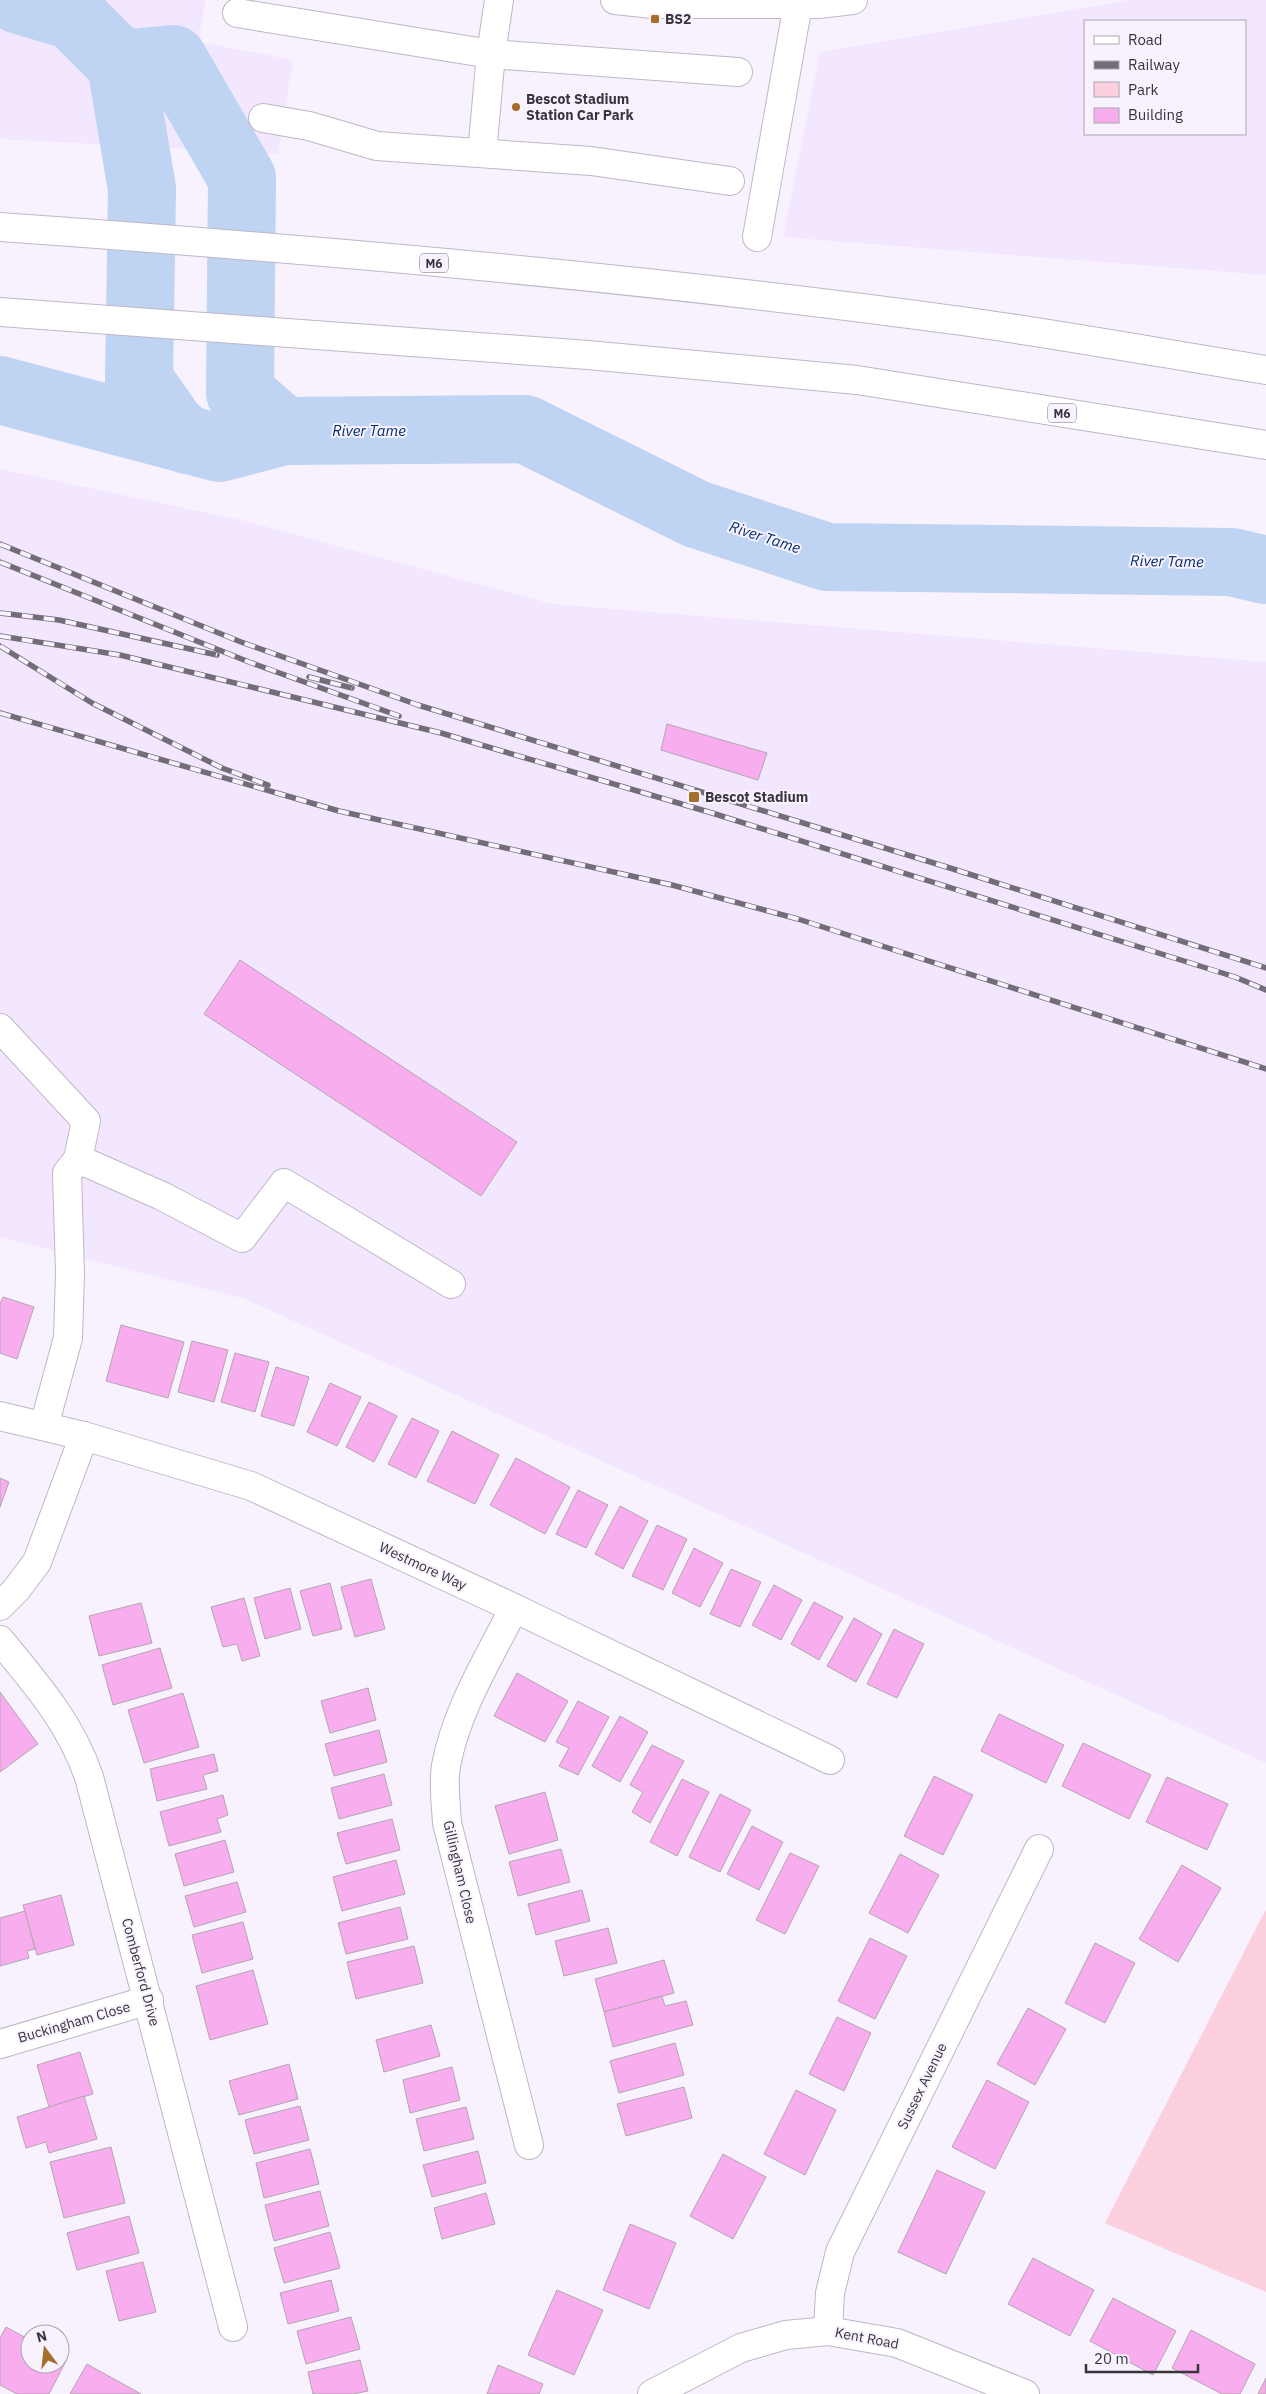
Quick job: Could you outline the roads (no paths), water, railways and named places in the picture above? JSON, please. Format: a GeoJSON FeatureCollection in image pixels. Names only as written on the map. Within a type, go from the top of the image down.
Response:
{"type":"FeatureCollection","features":[{"type":"Feature","properties":{"kind":"main road"},"geometry":{"type":"LineString","coordinates":[[482,153],[491,54],[499,0]]}},
{"type":"Feature","properties":{"kind":"main road"},"geometry":{"type":"LineString","coordinates":[[615,0],[652,4],[811,3],[853,0]]}},
{"type":"Feature","properties":{"kind":"main road"},"geometry":{"type":"LineString","coordinates":[[757,237],[811,3]]}},
{"type":"Feature","properties":{"kind":"main road"},"geometry":{"type":"LineString","coordinates":[[237,13],[491,54],[738,72]]}},
{"type":"Feature","properties":{"kind":"main road"},"geometry":{"type":"LineString","coordinates":[[263,118],[309,126],[377,146],[591,161],[730,181]]}},
{"type":"Feature","properties":{"kind":"main road","name":"M6"},"geometry":{"type":"LineString","coordinates":[[0,227],[150,238],[599,277],[970,323],[1266,370]]}},
{"type":"Feature","properties":{"kind":"main road","name":"M6"},"geometry":{"type":"LineString","coordinates":[[0,312],[588,355],[858,380],[1266,445]]}},
{"type":"Feature","properties":{"kind":"main road"},"geometry":{"type":"LineString","coordinates":[[0,1028],[86,1121],[78,1159],[67,1173],[70,1272],[68,1338],[44,1426]]}},
{"type":"Feature","properties":{"kind":"main road"},"geometry":{"type":"LineString","coordinates":[[78,1159],[162,1196],[242,1238],[284,1183],[451,1284]]}},
{"type":"Feature","properties":{"kind":"main road","name":"Westmore Way"},"geometry":{"type":"LineString","coordinates":[[0,1416],[84,1436],[251,1486],[514,1608],[830,1760]]}},
{"type":"Feature","properties":{"kind":"main road"},"geometry":{"type":"LineString","coordinates":[[0,1606],[16,1590],[37,1562],[84,1436]]}},
{"type":"Feature","properties":{"kind":"main road","name":"Gillingham Close"},"geometry":{"type":"LineString","coordinates":[[514,1608],[467,1703],[452,1739],[445,1768],[447,1823],[529,2145]]}},
{"type":"Feature","properties":{"kind":"main road","name":"Comberford Drive"},"geometry":{"type":"LineString","coordinates":[[0,1640],[57,1712],[79,1748],[89,1777],[149,2000],[232,2327]]}},
{"type":"Feature","properties":{"kind":"main road","name":"Sussex Avenue"},"geometry":{"type":"LineString","coordinates":[[828,2331],[830,2293],[840,2252],[1039,1849]]}},
{"type":"Feature","properties":{"kind":"main road","name":"Buckingham Close"},"geometry":{"type":"LineString","coordinates":[[0,2044],[149,2000]]}},
{"type":"Feature","properties":{"kind":"main road","name":"Kent Road"},"geometry":{"type":"LineString","coordinates":[[652,2394],[741,2348],[786,2335],[828,2331],[897,2343],[1025,2394]]}},
{"type":"Feature","properties":{"kind":"waterway","name":"River Tame"},"geometry":{"type":"LineString","coordinates":[[19,0],[73,16],[121,64],[173,59],[242,178],[240,393],[284,431]]}},
{"type":"Feature","properties":{"kind":"waterway","name":"River Tame"},"geometry":{"type":"LineString","coordinates":[[121,64],[142,189],[139,380],[172,427],[187,440]]}},
{"type":"Feature","properties":{"kind":"waterway","name":"River Tame"},"geometry":{"type":"LineString","coordinates":[[0,390],[219,448],[284,431],[525,429],[696,514],[827,557],[1231,562],[1266,570]]}},
{"type":"Feature","properties":{"kind":"railway"},"geometry":{"type":"LineString","coordinates":[[0,544],[241,642],[418,705],[950,868],[1266,968]]}},
{"type":"Feature","properties":{"kind":"railway"},"geometry":{"type":"LineString","coordinates":[[0,562],[249,662],[399,716]]}},
{"type":"Feature","properties":{"kind":"railway"},"geometry":{"type":"LineString","coordinates":[[0,613],[59,620],[217,655]]}},
{"type":"Feature","properties":{"kind":"railway"},"geometry":{"type":"LineString","coordinates":[[0,636],[120,655],[441,733],[712,813],[1235,977],[1266,990]]}},
{"type":"Feature","properties":{"kind":"railway"},"geometry":{"type":"LineString","coordinates":[[0,646],[92,703],[222,768],[268,785]]}},
{"type":"Feature","properties":{"kind":"railway"},"geometry":{"type":"LineString","coordinates":[[309,677],[352,688]]}},
{"type":"Feature","properties":{"kind":"railway"},"geometry":{"type":"LineString","coordinates":[[0,713],[339,811],[672,885],[798,919],[1266,1069]]}},
{"type":"Feature","properties":{"kind":"place","name":"BS2"},"geometry":{"type":"Point","coordinates":[655,19]}},
{"type":"Feature","properties":{"kind":"place","name":"Bescot Stadium Station Car Park"},"geometry":{"type":"Point","coordinates":[516,107]}},
{"type":"Feature","properties":{"kind":"place","name":"Bescot Stadium"},"geometry":{"type":"Point","coordinates":[694,797]}}]}
